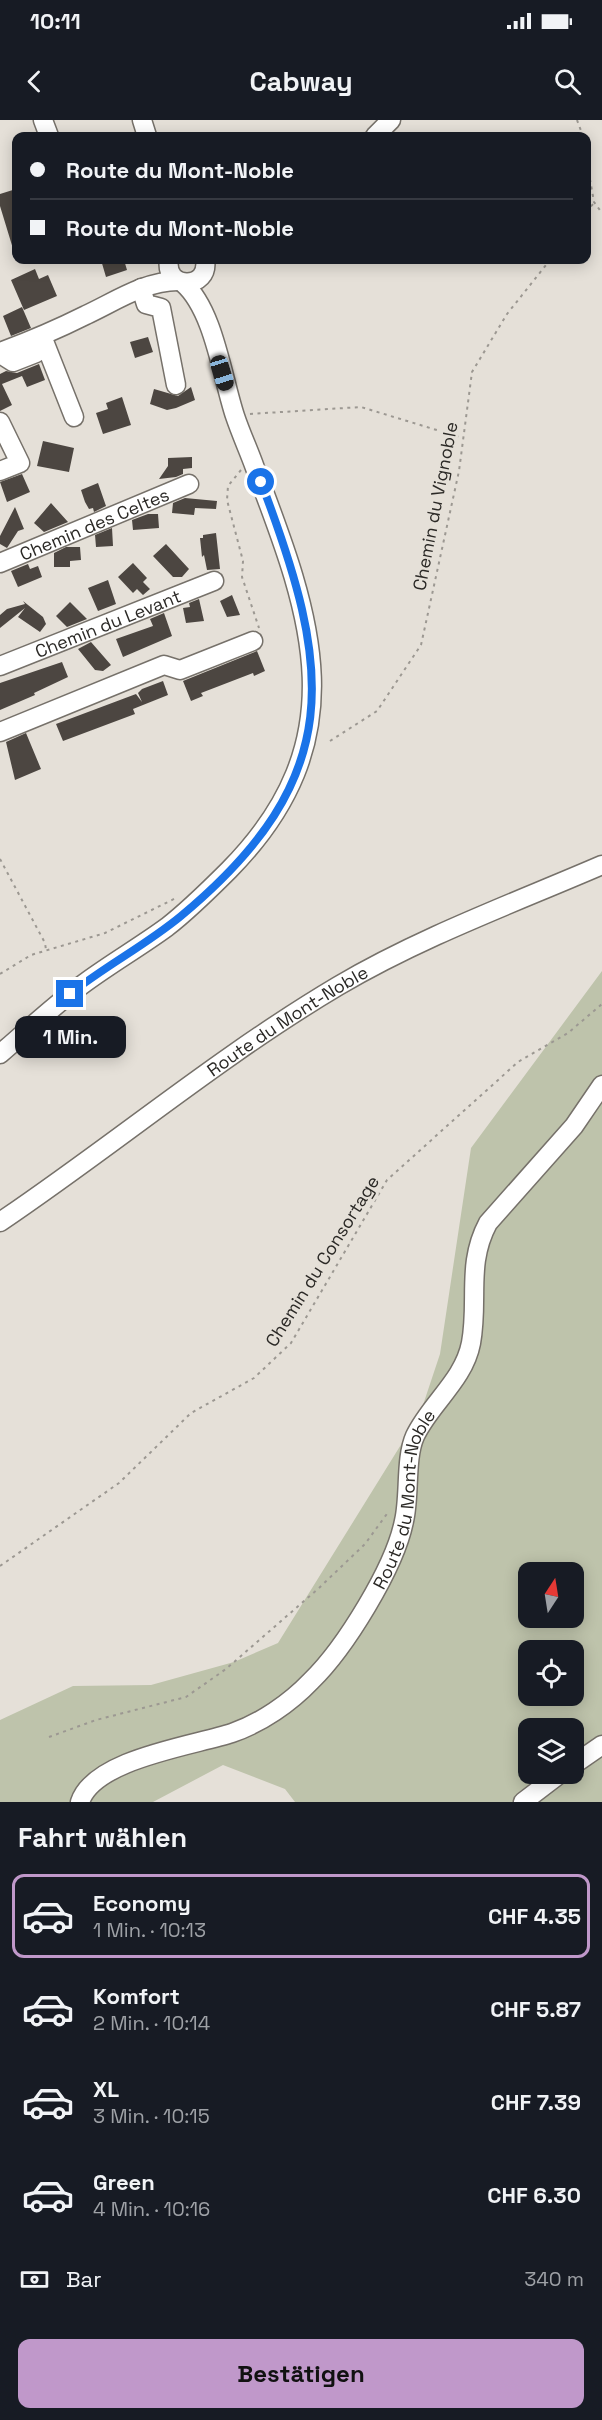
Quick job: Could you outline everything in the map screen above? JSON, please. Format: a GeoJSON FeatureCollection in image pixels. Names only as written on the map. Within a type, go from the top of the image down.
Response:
{"type":"FeatureCollection","features":[{"type":"Feature","properties":{"kind":"street"},"geometry":{"type":"LineString","coordinates":[[379,132],[391,120]]}},
{"type":"Feature","properties":{"kind":"street"},"geometry":{"type":"LineString","coordinates":[[142,288],[165,264]]}},
{"type":"Feature","properties":{"kind":"street"},"geometry":{"type":"LineString","coordinates":[[0,1054],[84,983],[166,928],[197,902],[271,822],[290,789],[305,746],[310,718],[312,678],[310,648],[292,569],[235,416],[202,309],[170,273],[168,264]]}},
{"type":"Feature","properties":{"kind":"street"},"geometry":{"type":"LineString","coordinates":[[0,353],[142,288],[163,281],[196,281],[207,265]]}},
{"type":"Feature","properties":{"kind":"street"},"geometry":{"type":"LineString","coordinates":[[202,309],[207,265]]}},
{"type":"Feature","properties":{"kind":"street"},"geometry":{"type":"LineString","coordinates":[[142,288],[146,304],[161,308],[176,385]]}},
{"type":"Feature","properties":{"kind":"street"},"geometry":{"type":"LineString","coordinates":[[39,337],[74,417]]}},
{"type":"Feature","properties":{"kind":"street"},"geometry":{"type":"LineString","coordinates":[[0,422],[20,463],[0,471]]}},
{"type":"Feature","properties":{"kind":"street","name":"Chemin des Celtes"},"geometry":{"type":"LineString","coordinates":[[0,563],[189,484]]}},
{"type":"Feature","properties":{"kind":"street","name":"Chemin du Levant"},"geometry":{"type":"LineString","coordinates":[[0,666],[214,581]]}},
{"type":"Feature","properties":{"kind":"street"},"geometry":{"type":"LineString","coordinates":[[0,732],[164,665],[180,670],[256,633]]}},
{"type":"Feature","properties":{"kind":"street","name":"Route du Mont-Noble"},"geometry":{"type":"LineString","coordinates":[[0,1222],[232,1055],[341,984],[430,940],[602,865]]}},
{"type":"Feature","properties":{"kind":"street","name":"Route du Mont-Noble"},"geometry":{"type":"LineString","coordinates":[[80,1802],[93,1781],[106,1772],[182,1745],[233,1732],[259,1720],[282,1706],[311,1681],[333,1656],[389,1565],[399,1544],[408,1496],[414,1437],[465,1362],[471,1344],[476,1252],[481,1237],[495,1216],[574,1126],[602,1085]]}},
{"type":"Feature","properties":{"kind":"street"},"geometry":{"type":"LineString","coordinates":[[584,1757],[602,1745]]}},
{"type":"Feature","properties":{"kind":"street"},"geometry":{"type":"LineString","coordinates":[[523,1802],[547,1784]]}},
{"type":"Feature","properties":{"kind":"path"},"geometry":{"type":"LineString","coordinates":[[591,185],[594,202],[602,213]]}},
{"type":"Feature","properties":{"kind":"path"},"geometry":{"type":"LineString","coordinates":[[591,206],[594,202]]}},
{"type":"Feature","properties":{"kind":"path","name":"Chemin du Vignoble"},"geometry":{"type":"LineString","coordinates":[[330,741],[377,711],[421,645],[459,471],[472,372],[507,314],[547,264]]}},
{"type":"Feature","properties":{"kind":"path"},"geometry":{"type":"LineString","coordinates":[[235,416],[361,407],[463,438]]}},
{"type":"Feature","properties":{"kind":"path"},"geometry":{"type":"LineString","coordinates":[[252,460],[230,480],[227,500],[243,561],[242,577],[256,633]]}},
{"type":"Feature","properties":{"kind":"path"},"geometry":{"type":"LineString","coordinates":[[0,859],[47,950]]}},
{"type":"Feature","properties":{"kind":"path"},"geometry":{"type":"LineString","coordinates":[[0,974],[32,955],[105,933],[186,893]]}},
{"type":"Feature","properties":{"kind":"path","name":"Chemin du Consortage"},"geometry":{"type":"LineString","coordinates":[[0,1566],[119,1483],[191,1413],[254,1378],[279,1357],[291,1343],[387,1180],[518,1062],[568,1034],[602,1004]]}},
{"type":"Feature","properties":{"kind":"path"},"geometry":{"type":"LineString","coordinates":[[49,1737],[96,1720],[186,1697],[225,1669],[319,1588],[365,1544],[387,1517],[391,1507]]}},
{"type":"Feature","properties":{"kind":"green space"},"geometry":{"type":"Polygon","coordinates":[[[602,971],[602,1802],[295,1802],[285,1789],[223,1765],[153,1802],[0,1802],[0,1720],[73,1686],[151,1685],[234,1662],[278,1643],[420,1414],[440,1354],[471,1148],[602,971]]]}},
{"type":"Feature","properties":{"kind":"building"},"geometry":{"type":"Polygon","coordinates":[[[12,190],[12,245],[0,206],[0,194],[12,190]]]}},
{"type":"Feature","properties":{"kind":"building"},"geometry":{"type":"Polygon","coordinates":[[[102,264],[125,264],[127,270],[106,277],[102,264]]]}},
{"type":"Feature","properties":{"kind":"building"},"geometry":{"type":"Polygon","coordinates":[[[35,269],[39,279],[48,275],[57,296],[24,310],[11,280],[35,269]]]}},
{"type":"Feature","properties":{"kind":"building"},"geometry":{"type":"Polygon","coordinates":[[[22,307],[31,328],[11,336],[3,316],[22,307]]]}},
{"type":"Feature","properties":{"kind":"building"},"geometry":{"type":"Polygon","coordinates":[[[148,337],[153,352],[135,358],[130,342],[148,337]]]}},
{"type":"Feature","properties":{"kind":"building"},"geometry":{"type":"Polygon","coordinates":[[[39,364],[45,380],[27,387],[22,376],[2,384],[12,405],[0,411],[0,374],[6,371],[17,373],[39,364]]]}},
{"type":"Feature","properties":{"kind":"building"},"geometry":{"type":"Polygon","coordinates":[[[191,387],[195,400],[176,408],[167,410],[150,404],[154,389],[178,396],[191,387]]]}},
{"type":"Feature","properties":{"kind":"building"},"geometry":{"type":"Polygon","coordinates":[[[122,397],[131,425],[103,434],[96,413],[108,409],[106,403],[122,397]]]}},
{"type":"Feature","properties":{"kind":"building"},"geometry":{"type":"Polygon","coordinates":[[[43,441],[74,448],[69,472],[37,466],[43,441]]]}},
{"type":"Feature","properties":{"kind":"building"},"geometry":{"type":"Polygon","coordinates":[[[192,457],[192,468],[183,469],[183,474],[159,479],[168,466],[168,458],[192,457]]]}},
{"type":"Feature","properties":{"kind":"building"},"geometry":{"type":"Polygon","coordinates":[[[22,474],[30,492],[7,502],[0,482],[22,474]]]}},
{"type":"Feature","properties":{"kind":"building"},"geometry":{"type":"Polygon","coordinates":[[[98,483],[106,506],[94,512],[93,508],[89,509],[81,490],[98,483]]]}},
{"type":"Feature","properties":{"kind":"building"},"geometry":{"type":"Polygon","coordinates":[[[185,498],[217,501],[216,509],[195,508],[194,515],[172,513],[173,503],[185,498]]]}},
{"type":"Feature","properties":{"kind":"building"},"geometry":{"type":"Polygon","coordinates":[[[51,503],[68,522],[44,532],[34,523],[51,503]]]}},
{"type":"Feature","properties":{"kind":"building"},"geometry":{"type":"Polygon","coordinates":[[[15,507],[24,529],[18,531],[7,548],[0,544],[0,536],[15,507]]]}},
{"type":"Feature","properties":{"kind":"building"},"geometry":{"type":"Polygon","coordinates":[[[148,514],[158,514],[159,528],[133,530],[132,520],[148,514]]]}},
{"type":"Feature","properties":{"kind":"building"},"geometry":{"type":"Polygon","coordinates":[[[112,528],[113,546],[96,547],[95,535],[112,528]]]}},
{"type":"Feature","properties":{"kind":"building"},"geometry":{"type":"Polygon","coordinates":[[[216,533],[220,569],[207,570],[204,555],[202,557],[200,538],[203,538],[203,535],[216,533]]]}},
{"type":"Feature","properties":{"kind":"building"},"geometry":{"type":"Polygon","coordinates":[[[166,544],[189,569],[182,577],[173,577],[153,556],[166,544]]]}},
{"type":"Feature","properties":{"kind":"building"},"geometry":{"type":"Polygon","coordinates":[[[66,547],[80,547],[81,560],[70,561],[70,567],[54,567],[54,553],[66,547]]]}},
{"type":"Feature","properties":{"kind":"building"},"geometry":{"type":"Polygon","coordinates":[[[133,563],[147,578],[143,582],[150,589],[143,595],[137,589],[133,593],[118,577],[133,563]]]}},
{"type":"Feature","properties":{"kind":"building"},"geometry":{"type":"Polygon","coordinates":[[[28,564],[30,569],[38,566],[42,577],[18,587],[11,571],[28,564]]]}},
{"type":"Feature","properties":{"kind":"building"},"geometry":{"type":"Polygon","coordinates":[[[108,580],[116,604],[98,611],[88,588],[108,580]]]}},
{"type":"Feature","properties":{"kind":"building"},"geometry":{"type":"Polygon","coordinates":[[[232,595],[240,615],[227,617],[220,601],[232,595]]]}},
{"type":"Feature","properties":{"kind":"building"},"geometry":{"type":"Polygon","coordinates":[[[199,599],[204,621],[186,623],[183,608],[190,607],[189,603],[199,599]]]}},
{"type":"Feature","properties":{"kind":"building"},"geometry":{"type":"Polygon","coordinates":[[[23,601],[43,617],[46,624],[40,632],[18,617],[25,608],[0,628],[0,615],[7,609],[25,604],[23,601]]]}},
{"type":"Feature","properties":{"kind":"building"},"geometry":{"type":"Polygon","coordinates":[[[70,602],[87,619],[67,627],[56,616],[70,602]]]}},
{"type":"Feature","properties":{"kind":"building"},"geometry":{"type":"Polygon","coordinates":[[[164,613],[172,636],[123,657],[116,639],[153,626],[150,619],[164,613]]]}},
{"type":"Feature","properties":{"kind":"building"},"geometry":{"type":"Polygon","coordinates":[[[91,642],[111,665],[103,671],[95,670],[78,649],[91,642]]]}},
{"type":"Feature","properties":{"kind":"building"},"geometry":{"type":"Polygon","coordinates":[[[257,651],[265,671],[254,676],[253,673],[201,693],[203,696],[191,701],[183,681],[257,651]]]}},
{"type":"Feature","properties":{"kind":"building"},"geometry":{"type":"Polygon","coordinates":[[[62,662],[68,677],[0,710],[0,683],[62,662]]]}},
{"type":"Feature","properties":{"kind":"building"},"geometry":{"type":"Polygon","coordinates":[[[163,681],[168,695],[133,709],[135,714],[63,741],[56,724],[136,694],[142,702],[138,693],[142,689],[163,681]]]}},
{"type":"Feature","properties":{"kind":"building"},"geometry":{"type":"Polygon","coordinates":[[[26,733],[41,769],[15,780],[6,742],[26,733]]]}},
{"type":"Feature","properties":{"kind":"route"},"geometry":{"type":"LineString","coordinates":[[70,994],[166,928],[197,902],[253,844],[271,822],[290,789],[308,732],[312,701],[312,665],[299,591],[261,482]]}}]}
